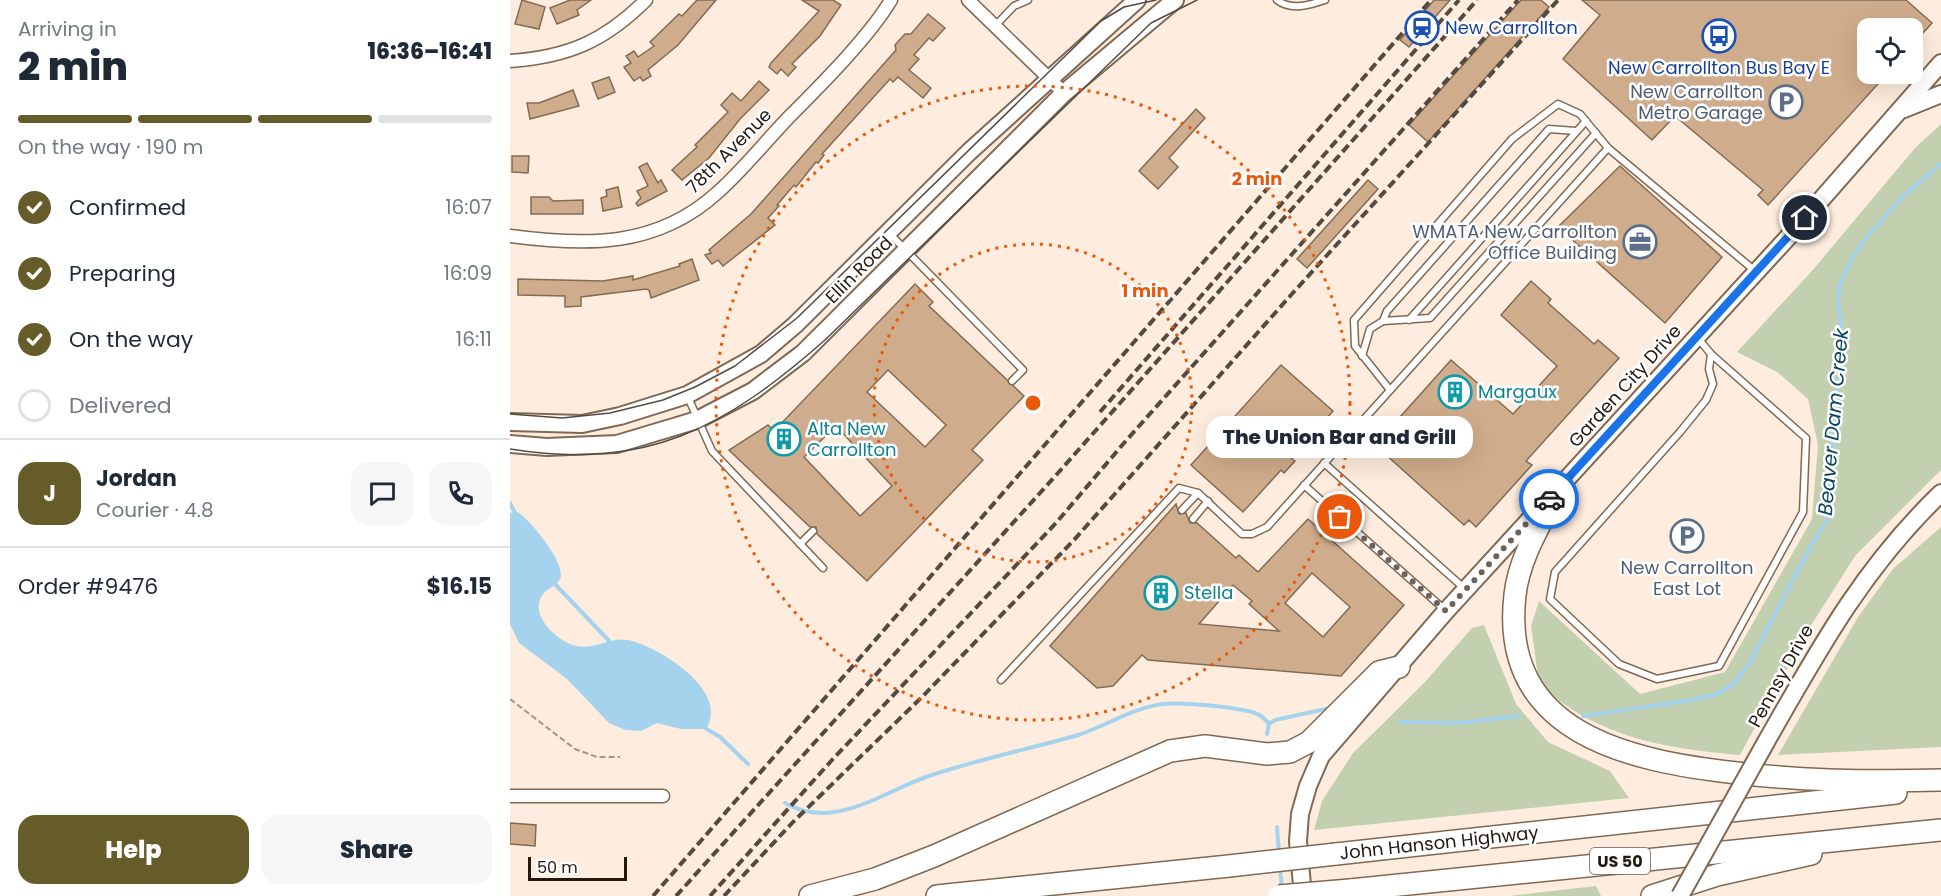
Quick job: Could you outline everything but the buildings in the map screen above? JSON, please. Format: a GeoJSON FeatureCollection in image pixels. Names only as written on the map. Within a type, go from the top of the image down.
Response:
{"type":"FeatureCollection","features":[{"type":"Feature","properties":{"kind":"highway"},"geometry":{"type":"LineString","coordinates":[[1560,486],[1521,570],[1515,594],[1514,614],[1520,661],[1530,683],[1560,720],[1597,743],[1615,750],[1686,767],[1805,781],[1941,780]]}},
{"type":"Feature","properties":{"kind":"highway"},"geometry":{"type":"LineString","coordinates":[[810,896],[875,879],[934,856],[1170,751],[1205,746],[1267,754],[1290,752],[1309,742],[1379,672],[1400,667]]}},
{"type":"Feature","properties":{"kind":"highway","name":"John Hanson Highway"},"geometry":{"type":"LineString","coordinates":[[937,896],[1941,789]]}},
{"type":"Feature","properties":{"kind":"highway","name":"John Hanson Highway"},"geometry":{"type":"LineString","coordinates":[[1279,896],[1941,830]]}},
{"type":"Feature","properties":{"kind":"highway"},"geometry":{"type":"LineString","coordinates":[[1652,896],[1717,875],[1890,835]]}},
{"type":"Feature","properties":{"kind":"street"},"geometry":{"type":"LineString","coordinates":[[510,62],[537,59],[587,45],[607,33],[646,0]]}},
{"type":"Feature","properties":{"kind":"street","name":"78th Avenue"},"geometry":{"type":"LineString","coordinates":[[510,236],[602,243],[655,230],[697,208],[728,182],[801,105],[877,20],[891,0]]}},
{"type":"Feature","properties":{"kind":"street"},"geometry":{"type":"LineString","coordinates":[[968,0],[1064,93]]}},
{"type":"Feature","properties":{"kind":"street","name":"Ellin Road"},"geometry":{"type":"LineString","coordinates":[[510,422],[582,424],[620,416],[687,395],[761,354],[795,325],[969,152],[1137,0]]}},
{"type":"Feature","properties":{"kind":"street","name":"Ellin Road"},"geometry":{"type":"LineString","coordinates":[[510,444],[547,447],[617,444],[697,420],[753,391],[803,353],[1064,93],[1176,0]]}},
{"type":"Feature","properties":{"kind":"street","name":"Garden City Drive"},"geometry":{"type":"LineString","coordinates":[[1303,896],[1300,870],[1300,814],[1308,786],[1321,756],[1446,611],[1756,272],[1941,63]]}},
{"type":"Feature","properties":{"kind":"street"},"geometry":{"type":"LineString","coordinates":[[1900,110],[1941,94]]}},
{"type":"Feature","properties":{"kind":"street","name":"Pennsy Drive"},"geometry":{"type":"LineString","coordinates":[[1680,896],[1847,604],[1907,526],[1941,493]]}},
{"type":"Feature","properties":{"kind":"street"},"geometry":{"type":"LineString","coordinates":[[510,796],[663,796]]}},
{"type":"Feature","properties":{"kind":"lane"},"geometry":{"type":"LineString","coordinates":[[994,26],[1014,6],[1028,0]]}},
{"type":"Feature","properties":{"kind":"lane"},"geometry":{"type":"LineString","coordinates":[[1277,0],[1282,4],[1302,7],[1325,0]]}},
{"type":"Feature","properties":{"kind":"lane"},"geometry":{"type":"LineString","coordinates":[[1390,390],[1362,356],[1353,341],[1354,320],[1512,139],[1558,104],[1569,107],[1586,121],[1608,148],[1756,272]]}},
{"type":"Feature","properties":{"kind":"lane"},"geometry":{"type":"LineString","coordinates":[[1409,321],[1586,121]]}},
{"type":"Feature","properties":{"kind":"lane"},"geometry":{"type":"LineString","coordinates":[[1383,321],[1387,311],[1549,129],[1576,131]]}},
{"type":"Feature","properties":{"kind":"lane"},"geometry":{"type":"LineString","coordinates":[[1362,356],[1370,329],[1383,321],[1430,318],[1596,134]]}},
{"type":"Feature","properties":{"kind":"lane"},"geometry":{"type":"LineString","coordinates":[[1001,680],[1179,488],[1198,493],[1242,534],[1251,534],[1267,527],[1608,148]]}},
{"type":"Feature","properties":{"kind":"lane"},"geometry":{"type":"LineString","coordinates":[[888,233],[1023,370],[1012,381]]}},
{"type":"Feature","properties":{"kind":"lane"},"geometry":{"type":"LineString","coordinates":[[1697,337],[1711,354],[1806,438],[1803,513],[1719,666],[1657,679],[1619,664],[1550,599],[1555,572],[1706,400],[1713,384],[1709,369],[1711,354]]}},
{"type":"Feature","properties":{"kind":"lane"},"geometry":{"type":"LineString","coordinates":[[687,395],[712,451],[823,568]]}},
{"type":"Feature","properties":{"kind":"lane"},"geometry":{"type":"LineString","coordinates":[[1324,463],[1466,590]]}},
{"type":"Feature","properties":{"kind":"lane"},"geometry":{"type":"LineString","coordinates":[[1305,485],[1446,611]]}},
{"type":"Feature","properties":{"kind":"lane"},"geometry":{"type":"LineString","coordinates":[[1182,510],[1198,493]]}},
{"type":"Feature","properties":{"kind":"lane"},"geometry":{"type":"LineString","coordinates":[[1193,519],[1208,501]]}},
{"type":"Feature","properties":{"kind":"lane"},"geometry":{"type":"LineString","coordinates":[[800,544],[813,531]]}},
{"type":"Feature","properties":{"kind":"path"},"geometry":{"type":"LineString","coordinates":[[510,699],[574,749],[597,757],[620,757]]}},
{"type":"Feature","properties":{"kind":"green space"},"geometry":{"type":"Polygon","coordinates":[[[1941,124],[1941,470],[1855,556],[1807,632],[1740,755],[1658,744],[1608,728],[1584,717],[1539,684],[1531,626],[1539,601],[1640,694],[1725,672],[1812,519],[1818,445],[1808,399],[1777,372],[1737,352],[1811,272],[1915,148],[1941,124]]]}},
{"type":"Feature","properties":{"kind":"green space"},"geometry":{"type":"Polygon","coordinates":[[[1941,527],[1941,747],[1778,755],[1858,617],[1893,569],[1941,527]]]}},
{"type":"Feature","properties":{"kind":"green space"},"geometry":{"type":"Polygon","coordinates":[[[1484,625],[1516,704],[1548,742],[1610,771],[1629,798],[1314,830],[1322,801],[1353,753],[1425,682],[1472,628],[1484,625]]]}},
{"type":"Feature","properties":{"kind":"green space"},"geometry":{"type":"Polygon","coordinates":[[[1596,886],[1601,896],[1509,896],[1596,886]]]}},
{"type":"Feature","properties":{"kind":"water"},"geometry":{"type":"Polygon","coordinates":[[[514,510],[527,520],[543,539],[560,568],[559,581],[543,594],[539,602],[541,616],[550,630],[563,640],[577,646],[585,647],[614,640],[628,640],[656,651],[672,661],[688,672],[709,700],[711,715],[706,729],[681,729],[657,723],[641,731],[625,730],[609,723],[567,679],[519,643],[510,624],[510,514],[514,510]]]}},
{"type":"Feature","properties":{"kind":"waterway","name":"Beaver Dam Creek"},"geometry":{"type":"LineString","coordinates":[[1583,716],[1686,701],[1717,694],[1735,683],[1749,664],[1809,549],[1827,520],[1842,338],[1838,301],[1840,284],[1852,258],[1867,237],[1903,196],[1941,164]]}},
{"type":"Feature","properties":{"kind":"waterway"},"geometry":{"type":"LineString","coordinates":[[510,503],[515,513]]}},
{"type":"Feature","properties":{"kind":"waterway"},"geometry":{"type":"LineString","coordinates":[[552,581],[613,645]]}},
{"type":"Feature","properties":{"kind":"waterway"},"geometry":{"type":"LineString","coordinates":[[785,803],[803,811],[821,813],[857,807],[926,777],[1075,736],[1141,709],[1164,704],[1210,706],[1247,711],[1263,717],[1269,724]]}},
{"type":"Feature","properties":{"kind":"waterway","name":"Beaver Dam Creek"},"geometry":{"type":"LineString","coordinates":[[1267,734],[1269,724],[1275,720],[1330,708]]}},
{"type":"Feature","properties":{"kind":"waterway","name":"Beaver Dam Creek"},"geometry":{"type":"LineString","coordinates":[[1400,722],[1458,723],[1520,716]]}},
{"type":"Feature","properties":{"kind":"waterway"},"geometry":{"type":"LineString","coordinates":[[702,726],[720,737],[748,764]]}},
{"type":"Feature","properties":{"kind":"waterway","name":"Beaver Dam Creek"},"geometry":{"type":"LineString","coordinates":[[1277,827],[1279,853]]}},
{"type":"Feature","properties":{"kind":"waterway","name":"Beaver Dam Creek"},"geometry":{"type":"LineString","coordinates":[[1280,867],[1282,889]]}},
{"type":"Feature","properties":{"kind":"tram line"},"geometry":{"type":"LineString","coordinates":[[510,414],[562,418],[610,413],[663,400],[695,387],[735,366],[797,318],[1101,21],[1124,7],[1156,0]]}},
{"type":"Feature","properties":{"kind":"tram line"},"geometry":{"type":"LineString","coordinates":[[510,449],[559,454],[603,454],[644,447],[681,436],[718,419],[753,397],[825,340],[1151,23],[1197,0]]}},
{"type":"Feature","properties":{"kind":"railway"},"geometry":{"type":"LineString","coordinates":[[653,896],[1431,0]]}},
{"type":"Feature","properties":{"kind":"railway"},"geometry":{"type":"LineString","coordinates":[[1100,412],[1459,0]]}},
{"type":"Feature","properties":{"kind":"railway"},"geometry":{"type":"LineString","coordinates":[[676,896],[1058,473],[1477,0]]}},
{"type":"Feature","properties":{"kind":"railway"},"geometry":{"type":"LineString","coordinates":[[710,896],[832,760],[1056,523],[1124,443],[1518,0]]}},
{"type":"Feature","properties":{"kind":"railway"},"geometry":{"type":"LineString","coordinates":[[724,896],[793,822],[921,698],[1074,540],[1291,295],[1558,0]]}},
{"type":"Feature","properties":{"kind":"way so far"},"geometry":{"type":"LineString","coordinates":[[1340,517],[1446,611],[1549,499]]}},
{"type":"Feature","properties":{"kind":"place","name":"New Carrollton"},"geometry":{"type":"Point","coordinates":[1422,28]}},
{"type":"Feature","properties":{"kind":"place","name":"New Carrollton Bus Bay E"},"geometry":{"type":"Point","coordinates":[1719,36]}},
{"type":"Feature","properties":{"kind":"place","name":"New Carrollton Metro Garage"},"geometry":{"type":"Point","coordinates":[1786,102]}},
{"type":"Feature","properties":{"kind":"place","name":"WMATA New Carrollton Office Building"},"geometry":{"type":"Point","coordinates":[1640,242]}},
{"type":"Feature","properties":{"kind":"place","name":"Margaux"},"geometry":{"type":"Point","coordinates":[1455,392]}},
{"type":"Feature","properties":{"kind":"place","name":"Alta New Carrollton"},"geometry":{"type":"Point","coordinates":[784,439]}},
{"type":"Feature","properties":{"kind":"place","name":"The Union Bar and Grill"},"geometry":{"type":"Point","coordinates":[1340,517]}},
{"type":"Feature","properties":{"kind":"place","name":"New Carrollton East Lot"},"geometry":{"type":"Point","coordinates":[1687,536]}},
{"type":"Feature","properties":{"kind":"place","name":"Stella"},"geometry":{"type":"Point","coordinates":[1161,593]}},
{"type":"Feature","properties":{"kind":"route"},"geometry":{"type":"LineString","coordinates":[[1549,499],[1805,218]]}}]}
